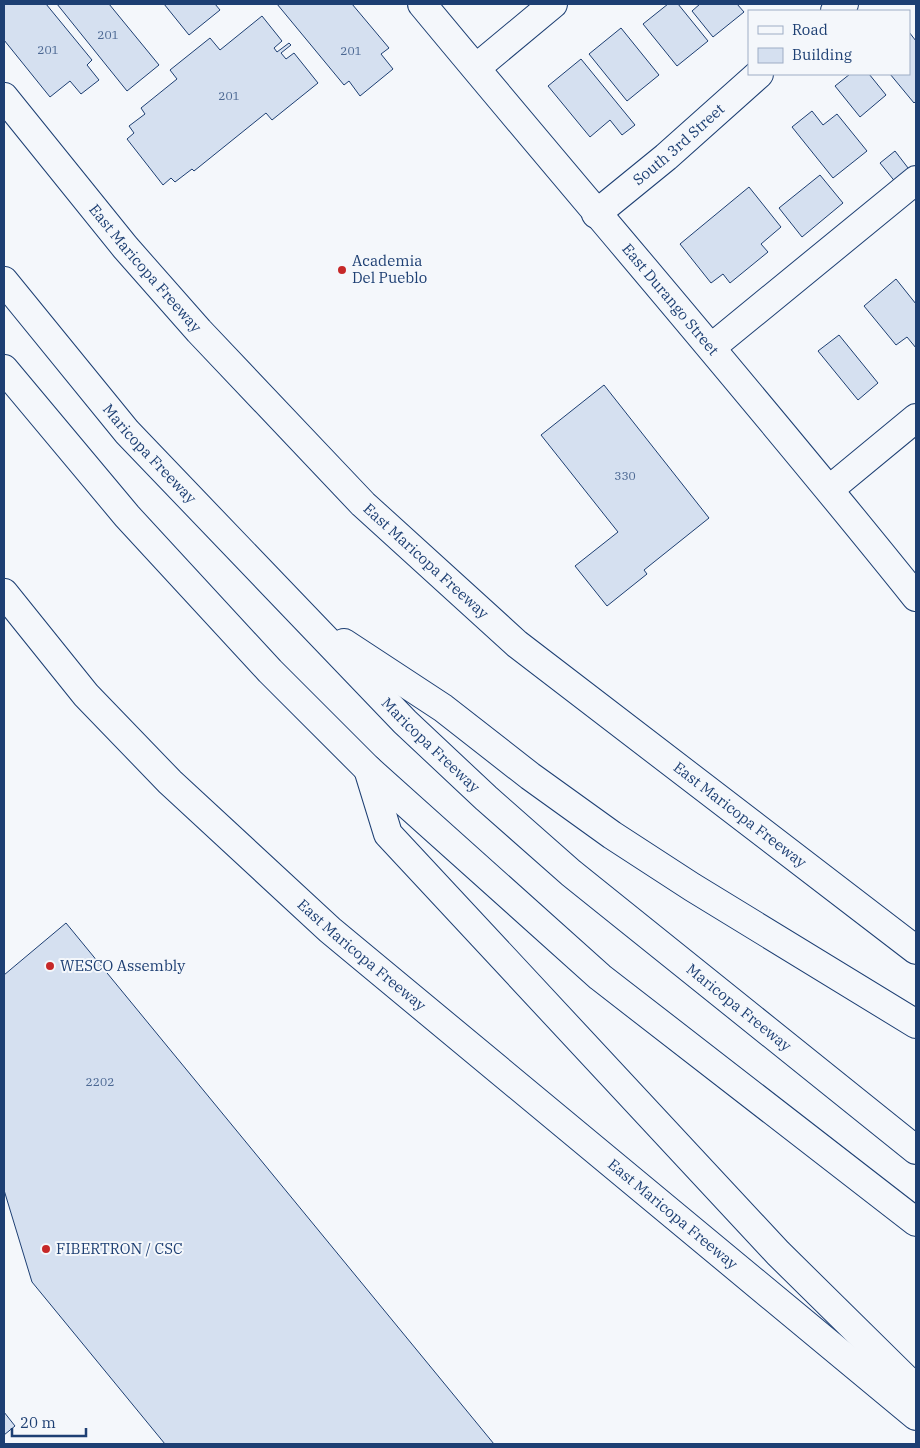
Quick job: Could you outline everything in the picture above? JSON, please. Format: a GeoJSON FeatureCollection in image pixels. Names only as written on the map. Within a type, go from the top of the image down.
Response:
{"type":"FeatureCollection","features":[{"type":"Feature","properties":{"kind":"main road","name":"East Durango Street"},"geometry":{"type":"LineString","coordinates":[[422,4],[596,214],[712,347],[916,596]]}},
{"type":"Feature","properties":{"kind":"main road"},"geometry":{"type":"LineString","coordinates":[[476,68],[553,4]]}},
{"type":"Feature","properties":{"kind":"main road","name":"South 3rd Street"},"geometry":{"type":"LineString","coordinates":[[596,214],[666,157],[758,75]]}},
{"type":"Feature","properties":{"kind":"main road","name":"East Maricopa Freeway"},"geometry":{"type":"LineString","coordinates":[[4,97],[64,174],[173,303],[363,504],[517,644],[916,950]]}},
{"type":"Feature","properties":{"kind":"main road"},"geometry":{"type":"LineString","coordinates":[[712,347],[916,180]]}},
{"type":"Feature","properties":{"kind":"main road","name":"Maricopa Freeway"},"geometry":{"type":"LineString","coordinates":[[4,281],[127,432],[405,722],[486,798],[572,873],[916,1150]]}},
{"type":"Feature","properties":{"kind":"main road"},"geometry":{"type":"LineString","coordinates":[[4,369],[127,516],[270,671],[368,769],[600,977],[916,1222]]}},
{"type":"Feature","properties":{"kind":"main road"},"geometry":{"type":"LineString","coordinates":[[830,489],[916,418]]}},
{"type":"Feature","properties":{"kind":"main road","name":"East Maricopa Freeway"},"geometry":{"type":"LineString","coordinates":[[4,593],[86,695],[153,765],[317,917],[916,1416]]}},
{"type":"Feature","properties":{"kind":"main road"},"geometry":{"type":"LineString","coordinates":[[302,615],[443,708],[507,759],[612,836],[692,888],[916,1024]]}},
{"type":"Feature","properties":{"kind":"main road"},"geometry":{"type":"LineString","coordinates":[[368,769],[388,834],[772,1246],[916,1388]]}},
{"type":"Feature","properties":{"kind":"building"},"geometry":{"type":"Polygon","coordinates":[[[4,4],[46,4],[92,60],[87,65],[99,80],[81,94],[70,81],[50,97],[4,40],[4,4]]]}},
{"type":"Feature","properties":{"kind":"building"},"geometry":{"type":"Polygon","coordinates":[[[57,4],[109,4],[159,65],[127,91],[57,4]]]}},
{"type":"Feature","properties":{"kind":"building"},"geometry":{"type":"Polygon","coordinates":[[[164,4],[215,4],[220,10],[189,35],[164,4]]]}},
{"type":"Feature","properties":{"kind":"building"},"geometry":{"type":"Polygon","coordinates":[[[277,4],[352,4],[389,48],[381,54],[393,69],[360,96],[349,81],[344,85],[277,4]]]}},
{"type":"Feature","properties":{"kind":"building"},"geometry":{"type":"Polygon","coordinates":[[[668,4],[678,4],[708,41],[677,66],[643,24],[668,4]]]}},
{"type":"Feature","properties":{"kind":"building"},"geometry":{"type":"Polygon","coordinates":[[[700,4],[737,4],[744,12],[713,37],[692,11],[700,4]]]}},
{"type":"Feature","properties":{"kind":"building"},"geometry":{"type":"Polygon","coordinates":[[[262,16],[282,41],[274,48],[277,52],[289,43],[291,45],[281,53],[286,59],[294,53],[318,83],[272,120],[266,113],[194,171],[192,169],[175,182],[171,178],[163,185],[127,139],[134,133],[129,126],[145,114],[141,108],[177,79],[170,70],[210,38],[220,50],[262,16]]]}},
{"type":"Feature","properties":{"kind":"building"},"geometry":{"type":"Polygon","coordinates":[[[621,28],[659,75],[627,101],[589,54],[621,28]]]}},
{"type":"Feature","properties":{"kind":"building"},"geometry":{"type":"Polygon","coordinates":[[[910,33],[916,41],[916,101],[914,103],[891,75],[910,75],[910,33]]]}},
{"type":"Feature","properties":{"kind":"building"},"geometry":{"type":"Polygon","coordinates":[[[581,59],[635,125],[622,135],[610,120],[590,137],[548,86],[581,59]]]}},
{"type":"Feature","properties":{"kind":"building"},"geometry":{"type":"Polygon","coordinates":[[[849,75],[870,75],[886,95],[860,117],[835,86],[849,75]]]}},
{"type":"Feature","properties":{"kind":"building"},"geometry":{"type":"Polygon","coordinates":[[[812,111],[823,125],[837,114],[867,151],[833,178],[792,127],[812,111]]]}},
{"type":"Feature","properties":{"kind":"building"},"geometry":{"type":"Polygon","coordinates":[[[895,151],[915,177],[901,189],[880,163],[895,151]]]}},
{"type":"Feature","properties":{"kind":"building"},"geometry":{"type":"Polygon","coordinates":[[[820,175],[843,203],[802,237],[779,208],[820,175]]]}},
{"type":"Feature","properties":{"kind":"building"},"geometry":{"type":"Polygon","coordinates":[[[749,187],[781,227],[761,244],[768,252],[730,283],[723,274],[711,283],[680,244],[749,187]]]}},
{"type":"Feature","properties":{"kind":"building"},"geometry":{"type":"Polygon","coordinates":[[[896,279],[916,304],[916,348],[907,337],[896,345],[864,306],[896,279]]]}},
{"type":"Feature","properties":{"kind":"building"},"geometry":{"type":"Polygon","coordinates":[[[839,335],[878,383],[858,400],[818,351],[839,335]]]}},
{"type":"Feature","properties":{"kind":"building"},"geometry":{"type":"Polygon","coordinates":[[[604,385],[709,518],[644,570],[647,574],[607,606],[575,566],[618,532],[541,435],[604,385]]]}},
{"type":"Feature","properties":{"kind":"building"},"geometry":{"type":"Polygon","coordinates":[[[66,923],[494,1444],[165,1444],[32,1282],[4,1190],[4,975],[66,923]]]}},
{"type":"Feature","properties":{"kind":"building"},"geometry":{"type":"Polygon","coordinates":[[[4,1412],[15,1426],[4,1435],[4,1412]]]}},
{"type":"Feature","properties":{"kind":"place","name":"Academia Del Pueblo"},"geometry":{"type":"Point","coordinates":[342,270]}},
{"type":"Feature","properties":{"kind":"place","name":"WESCO Assembly"},"geometry":{"type":"Point","coordinates":[50,966]}},
{"type":"Feature","properties":{"kind":"place","name":"FIBERTRON / CSC"},"geometry":{"type":"Point","coordinates":[46,1249]}}]}
